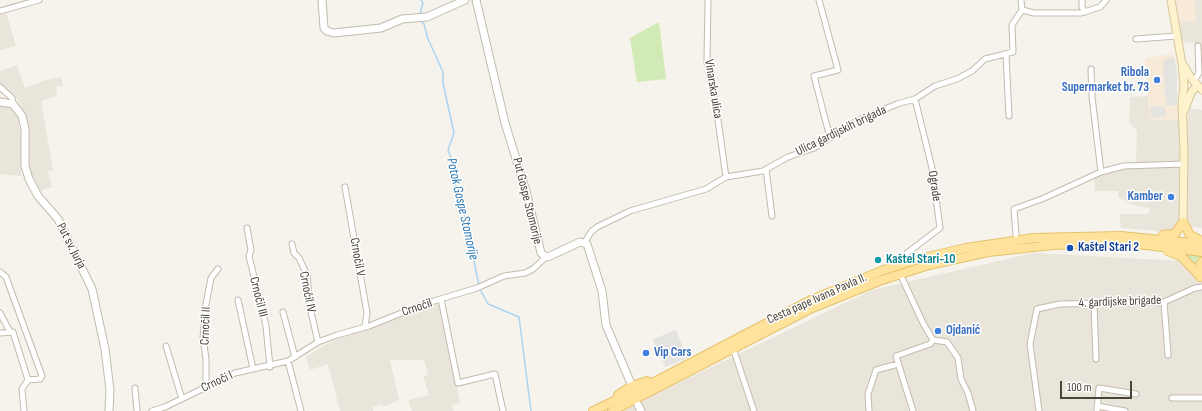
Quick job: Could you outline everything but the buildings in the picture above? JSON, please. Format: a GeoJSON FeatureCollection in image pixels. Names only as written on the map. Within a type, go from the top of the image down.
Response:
{"type":"FeatureCollection","features":[{"type":"Feature","properties":{"kind":"main road"},"geometry":{"type":"LineString","coordinates":[[1171,0],[1182,64],[1184,86],[1182,103],[1184,222],[1190,235],[1202,241]]}},
{"type":"Feature","properties":{"kind":"main road"},"geometry":{"type":"LineString","coordinates":[[1182,64],[1196,84]]}},
{"type":"Feature","properties":{"kind":"main road"},"geometry":{"type":"LineString","coordinates":[[1184,86],[1196,84]]}},
{"type":"Feature","properties":{"kind":"main road"},"geometry":{"type":"LineString","coordinates":[[1183,115],[1189,97],[1196,84]]}},
{"type":"Feature","properties":{"kind":"main road"},"geometry":{"type":"LineString","coordinates":[[1152,238],[1174,234],[1184,222]]}},
{"type":"Feature","properties":{"kind":"main road","name":"Cesta pape Ivana Pavla II."},"geometry":{"type":"LineString","coordinates":[[592,411],[614,402],[658,380],[813,299],[881,271],[915,260],[966,248],[1034,238],[1098,236],[1152,238],[1202,244]]}},
{"type":"Feature","properties":{"kind":"main road","name":"Cesta pape Ivana Pavla II."},"geometry":{"type":"LineString","coordinates":[[612,411],[780,324],[845,294],[901,273],[956,258],[1011,249],[1052,245],[1108,243],[1146,245],[1202,252]]}},
{"type":"Feature","properties":{"kind":"main road"},"geometry":{"type":"LineString","coordinates":[[1146,245],[1179,254],[1201,278]]}},
{"type":"Feature","properties":{"kind":"main road"},"geometry":{"type":"LineString","coordinates":[[1201,278],[1199,267],[1202,262]]}},
{"type":"Feature","properties":{"kind":"main road"},"geometry":{"type":"LineString","coordinates":[[624,411],[639,408],[677,383],[688,372]]}},
{"type":"Feature","properties":{"kind":"main road"},"geometry":{"type":"LineString","coordinates":[[614,402],[618,395],[632,386],[646,381],[658,380]]}},
{"type":"Feature","properties":{"kind":"street"},"geometry":{"type":"LineString","coordinates":[[0,11],[39,0]]}},
{"type":"Feature","properties":{"kind":"street"},"geometry":{"type":"LineString","coordinates":[[322,0],[324,28],[327,31],[334,33],[381,28],[402,18],[427,17],[465,0]]}},
{"type":"Feature","properties":{"kind":"street","name":"Put Gospe Stomorije"},"geometry":{"type":"LineString","coordinates":[[476,0],[505,123],[526,191],[540,253],[546,257],[580,242],[585,242]]}},
{"type":"Feature","properties":{"kind":"street","name":"Vinarska ulica"},"geometry":{"type":"LineString","coordinates":[[708,0],[708,68],[717,113],[726,177]]}},
{"type":"Feature","properties":{"kind":"street"},"geometry":{"type":"LineString","coordinates":[[819,0],[838,70],[814,76],[830,138]]}},
{"type":"Feature","properties":{"kind":"street"},"geometry":{"type":"LineString","coordinates":[[1009,116],[1006,55],[1013,52],[1012,25],[1022,10],[1021,0]]}},
{"type":"Feature","properties":{"kind":"street"},"geometry":{"type":"LineString","coordinates":[[1082,0],[1082,7],[1085,12]]}},
{"type":"Feature","properties":{"kind":"street"},"geometry":{"type":"LineString","coordinates":[[1022,10],[1034,13],[1085,12],[1100,6],[1106,0]]}},
{"type":"Feature","properties":{"kind":"street"},"geometry":{"type":"LineString","coordinates":[[1136,38],[1176,36]]}},
{"type":"Feature","properties":{"kind":"street"},"geometry":{"type":"LineString","coordinates":[[1196,84],[1199,73],[1198,46]]}},
{"type":"Feature","properties":{"kind":"street","name":"Ulica gardijskih brigada"},"geometry":{"type":"LineString","coordinates":[[585,242],[591,232],[597,227],[630,212],[706,189],[726,177],[766,170],[788,157],[814,148],[858,121],[897,104],[915,99],[936,86],[957,80],[972,71],[985,59],[1006,55]]}},
{"type":"Feature","properties":{"kind":"street"},"geometry":{"type":"LineString","coordinates":[[1091,69],[1092,97],[1101,172]]}},
{"type":"Feature","properties":{"kind":"street"},"geometry":{"type":"LineString","coordinates":[[0,87],[12,98],[13,104],[0,102]]}},
{"type":"Feature","properties":{"kind":"street","name":"Ograde"},"geometry":{"type":"LineString","coordinates":[[906,258],[907,253],[940,228],[932,168],[915,99]]}},
{"type":"Feature","properties":{"kind":"street","name":"Put sv. Jurja"},"geometry":{"type":"LineString","coordinates":[[13,104],[20,112],[24,124],[26,166],[29,179],[38,196],[58,219],[92,289],[104,349],[110,390],[109,411]]}},
{"type":"Feature","properties":{"kind":"street"},"geometry":{"type":"LineString","coordinates":[[1016,235],[1014,209],[1101,172],[1124,166],[1184,164]]}},
{"type":"Feature","properties":{"kind":"street"},"geometry":{"type":"LineString","coordinates":[[766,170],[772,216]]}},
{"type":"Feature","properties":{"kind":"street","name":"Crnočil V"},"geometry":{"type":"LineString","coordinates":[[345,187],[367,313],[365,326]]}},
{"type":"Feature","properties":{"kind":"street","name":"Crnočil III"},"geometry":{"type":"LineString","coordinates":[[247,228],[251,250],[249,256],[266,326],[270,367]]}},
{"type":"Feature","properties":{"kind":"street"},"geometry":{"type":"LineString","coordinates":[[585,242],[589,248],[602,291],[606,325],[632,386]]}},
{"type":"Feature","properties":{"kind":"street","name":"Crnočil IV"},"geometry":{"type":"LineString","coordinates":[[292,244],[294,253],[299,258],[306,275],[310,308],[318,342]]}},
{"type":"Feature","properties":{"kind":"street","name":"Crnočil"},"geometry":{"type":"LineString","coordinates":[[288,361],[318,342],[477,288],[504,276],[525,273],[534,268],[546,257]]}},
{"type":"Feature","properties":{"kind":"street","name":"Crnočil II"},"geometry":{"type":"LineString","coordinates":[[206,387],[206,359],[203,338],[206,304],[211,278],[218,269]]}},
{"type":"Feature","properties":{"kind":"street"},"geometry":{"type":"LineString","coordinates":[[0,272],[6,277],[42,376],[40,379],[28,380]]}},
{"type":"Feature","properties":{"kind":"street"},"geometry":{"type":"LineString","coordinates":[[902,278],[923,323],[933,340]]}},
{"type":"Feature","properties":{"kind":"street","name":"4. gardijske brigade"},"geometry":{"type":"LineString","coordinates":[[1039,411],[1030,344],[1037,309],[1060,304],[1164,302],[1195,288],[1202,287]]}},
{"type":"Feature","properties":{"kind":"street"},"geometry":{"type":"LineString","coordinates":[[441,299],[458,383],[495,374],[503,411]]}},
{"type":"Feature","properties":{"kind":"street"},"geometry":{"type":"LineString","coordinates":[[238,300],[253,369]]}},
{"type":"Feature","properties":{"kind":"street"},"geometry":{"type":"LineString","coordinates":[[1164,302],[1168,355]]}},
{"type":"Feature","properties":{"kind":"street"},"geometry":{"type":"LineString","coordinates":[[1094,304],[1096,358]]}},
{"type":"Feature","properties":{"kind":"street","name":"Crnočil IV"},"geometry":{"type":"LineString","coordinates":[[283,312],[295,357]]}},
{"type":"Feature","properties":{"kind":"street"},"geometry":{"type":"LineString","coordinates":[[0,313],[10,332],[13,332],[28,380]]}},
{"type":"Feature","properties":{"kind":"street"},"geometry":{"type":"LineString","coordinates":[[0,333],[10,332]]}},
{"type":"Feature","properties":{"kind":"street"},"geometry":{"type":"LineString","coordinates":[[913,411],[896,356],[930,344],[933,340]]}},
{"type":"Feature","properties":{"kind":"street"},"geometry":{"type":"LineString","coordinates":[[933,340],[947,342],[952,346],[958,358],[961,379],[968,394],[972,411]]}},
{"type":"Feature","properties":{"kind":"street"},"geometry":{"type":"LineString","coordinates":[[166,346],[182,399]]}},
{"type":"Feature","properties":{"kind":"street"},"geometry":{"type":"LineString","coordinates":[[733,348],[754,411]]}},
{"type":"Feature","properties":{"kind":"street"},"geometry":{"type":"LineString","coordinates":[[288,361],[302,411]]}},
{"type":"Feature","properties":{"kind":"street","name":"Crnoči l"},"geometry":{"type":"LineString","coordinates":[[152,411],[182,399],[235,373],[270,367],[288,361]]}},
{"type":"Feature","properties":{"kind":"street"},"geometry":{"type":"LineString","coordinates":[[869,411],[868,394],[876,370],[898,364]]}},
{"type":"Feature","properties":{"kind":"street"},"geometry":{"type":"LineString","coordinates":[[24,411],[22,389],[28,380]]}},
{"type":"Feature","properties":{"kind":"street"},"geometry":{"type":"LineString","coordinates":[[135,388],[137,411]]}},
{"type":"Feature","properties":{"kind":"street"},"geometry":{"type":"LineString","coordinates":[[1125,411],[1097,409],[1099,388],[1136,394]]}},
{"type":"Feature","properties":{"kind":"street"},"geometry":{"type":"LineString","coordinates":[[1172,398],[1202,398]]}},
{"type":"Feature","properties":{"kind":"shaded area"},"geometry":{"type":"Polygon","coordinates":[[[1174,0],[1194,0],[1196,21],[1178,22],[1174,0]]]}},
{"type":"Feature","properties":{"kind":"shaded area"},"geometry":{"type":"Polygon","coordinates":[[[1194,0],[1202,0],[1202,50],[1197,49],[1195,43],[1180,42],[1178,22],[1196,21],[1194,0]]]}},
{"type":"Feature","properties":{"kind":"shaded area"},"geometry":{"type":"Polygon","coordinates":[[[0,8],[5,8],[16,46],[0,50],[0,8]]]}},
{"type":"Feature","properties":{"kind":"shaded area"},"geometry":{"type":"Polygon","coordinates":[[[1169,54],[1174,55],[1179,120],[1150,119],[1145,59],[1169,54]]]}},
{"type":"Feature","properties":{"kind":"shaded area"},"geometry":{"type":"Polygon","coordinates":[[[1174,56],[1177,73],[1177,105],[1166,106],[1163,61],[1174,56]]]}},
{"type":"Feature","properties":{"kind":"shaded area"},"geometry":{"type":"Polygon","coordinates":[[[17,65],[25,88],[43,81],[61,77],[63,86],[56,87],[57,96],[41,101],[53,170],[48,172],[52,187],[37,192],[29,176],[26,124],[23,110],[18,100],[0,85],[0,71],[17,65]]]}},
{"type":"Feature","properties":{"kind":"shaded area"},"geometry":{"type":"Polygon","coordinates":[[[1148,96],[1150,119],[1187,120],[1189,108],[1202,110],[1202,228],[1190,227],[1168,232],[1121,228],[1119,214],[1148,214],[1150,208],[1132,205],[1118,197],[1118,191],[1095,191],[1094,171],[1118,164],[1136,163],[1137,131],[1129,122],[1130,97],[1148,96]]]}},
{"type":"Feature","properties":{"kind":"shaded area"},"geometry":{"type":"Polygon","coordinates":[[[0,105],[7,106],[14,111],[18,120],[21,137],[21,176],[0,174],[0,105]]]}},
{"type":"Feature","properties":{"kind":"shaded area"},"geometry":{"type":"Polygon","coordinates":[[[1165,106],[1166,116],[1151,118],[1150,107],[1165,106]]]}},
{"type":"Feature","properties":{"kind":"shaded area"},"geometry":{"type":"Polygon","coordinates":[[[1033,253],[1202,262],[1202,411],[620,411],[872,290],[1033,253]]]}},
{"type":"Feature","properties":{"kind":"shaded area"},"geometry":{"type":"Polygon","coordinates":[[[440,302],[460,403],[452,405],[453,411],[412,411],[408,400],[429,395],[423,376],[428,375],[424,360],[390,360],[399,400],[383,407],[382,404],[373,407],[373,411],[340,411],[328,364],[310,370],[306,357],[325,345],[345,336],[440,302]]]}},
{"type":"Feature","properties":{"kind":"shaded area"},"geometry":{"type":"Polygon","coordinates":[[[676,330],[687,358],[665,367],[653,339],[676,330]]]}},
{"type":"Feature","properties":{"kind":"green space"},"geometry":{"type":"Polygon","coordinates":[[[659,22],[666,79],[637,82],[630,38],[659,22]]]}},
{"type":"Feature","properties":{"kind":"green space"},"geometry":{"type":"Polygon","coordinates":[[[1183,254],[1202,255],[1202,259],[1195,267],[1183,254]]]}},
{"type":"Feature","properties":{"kind":"waterway","name":"Potok Gospe Stomorije"},"geometry":{"type":"LineString","coordinates":[[420,14],[423,3],[421,0]]}},
{"type":"Feature","properties":{"kind":"waterway","name":"Potok Gospe Stomorije"},"geometry":{"type":"LineString","coordinates":[[421,21],[424,24],[428,39],[443,72],[443,83],[454,133],[448,150],[456,170],[455,187],[462,205],[479,285]]}},
{"type":"Feature","properties":{"kind":"waterway","name":"Potok Gospe Stomorije"},"geometry":{"type":"LineString","coordinates":[[481,291],[488,304],[519,317],[531,411]]}},
{"type":"Feature","properties":{"kind":"place","name":"Ribola Supermarket br. 73"},"geometry":{"type":"Point","coordinates":[1157,80]}},
{"type":"Feature","properties":{"kind":"place","name":"Kamber"},"geometry":{"type":"Point","coordinates":[1171,197]}},
{"type":"Feature","properties":{"kind":"place","name":"Kaštel Stari 2"},"geometry":{"type":"Point","coordinates":[1070,248]}},
{"type":"Feature","properties":{"kind":"place","name":"Kaštel Stari-10"},"geometry":{"type":"Point","coordinates":[878,260]}},
{"type":"Feature","properties":{"kind":"place","name":"Ojdanić"},"geometry":{"type":"Point","coordinates":[938,331]}},
{"type":"Feature","properties":{"kind":"place","name":"Vip Cars"},"geometry":{"type":"Point","coordinates":[646,353]}}]}
